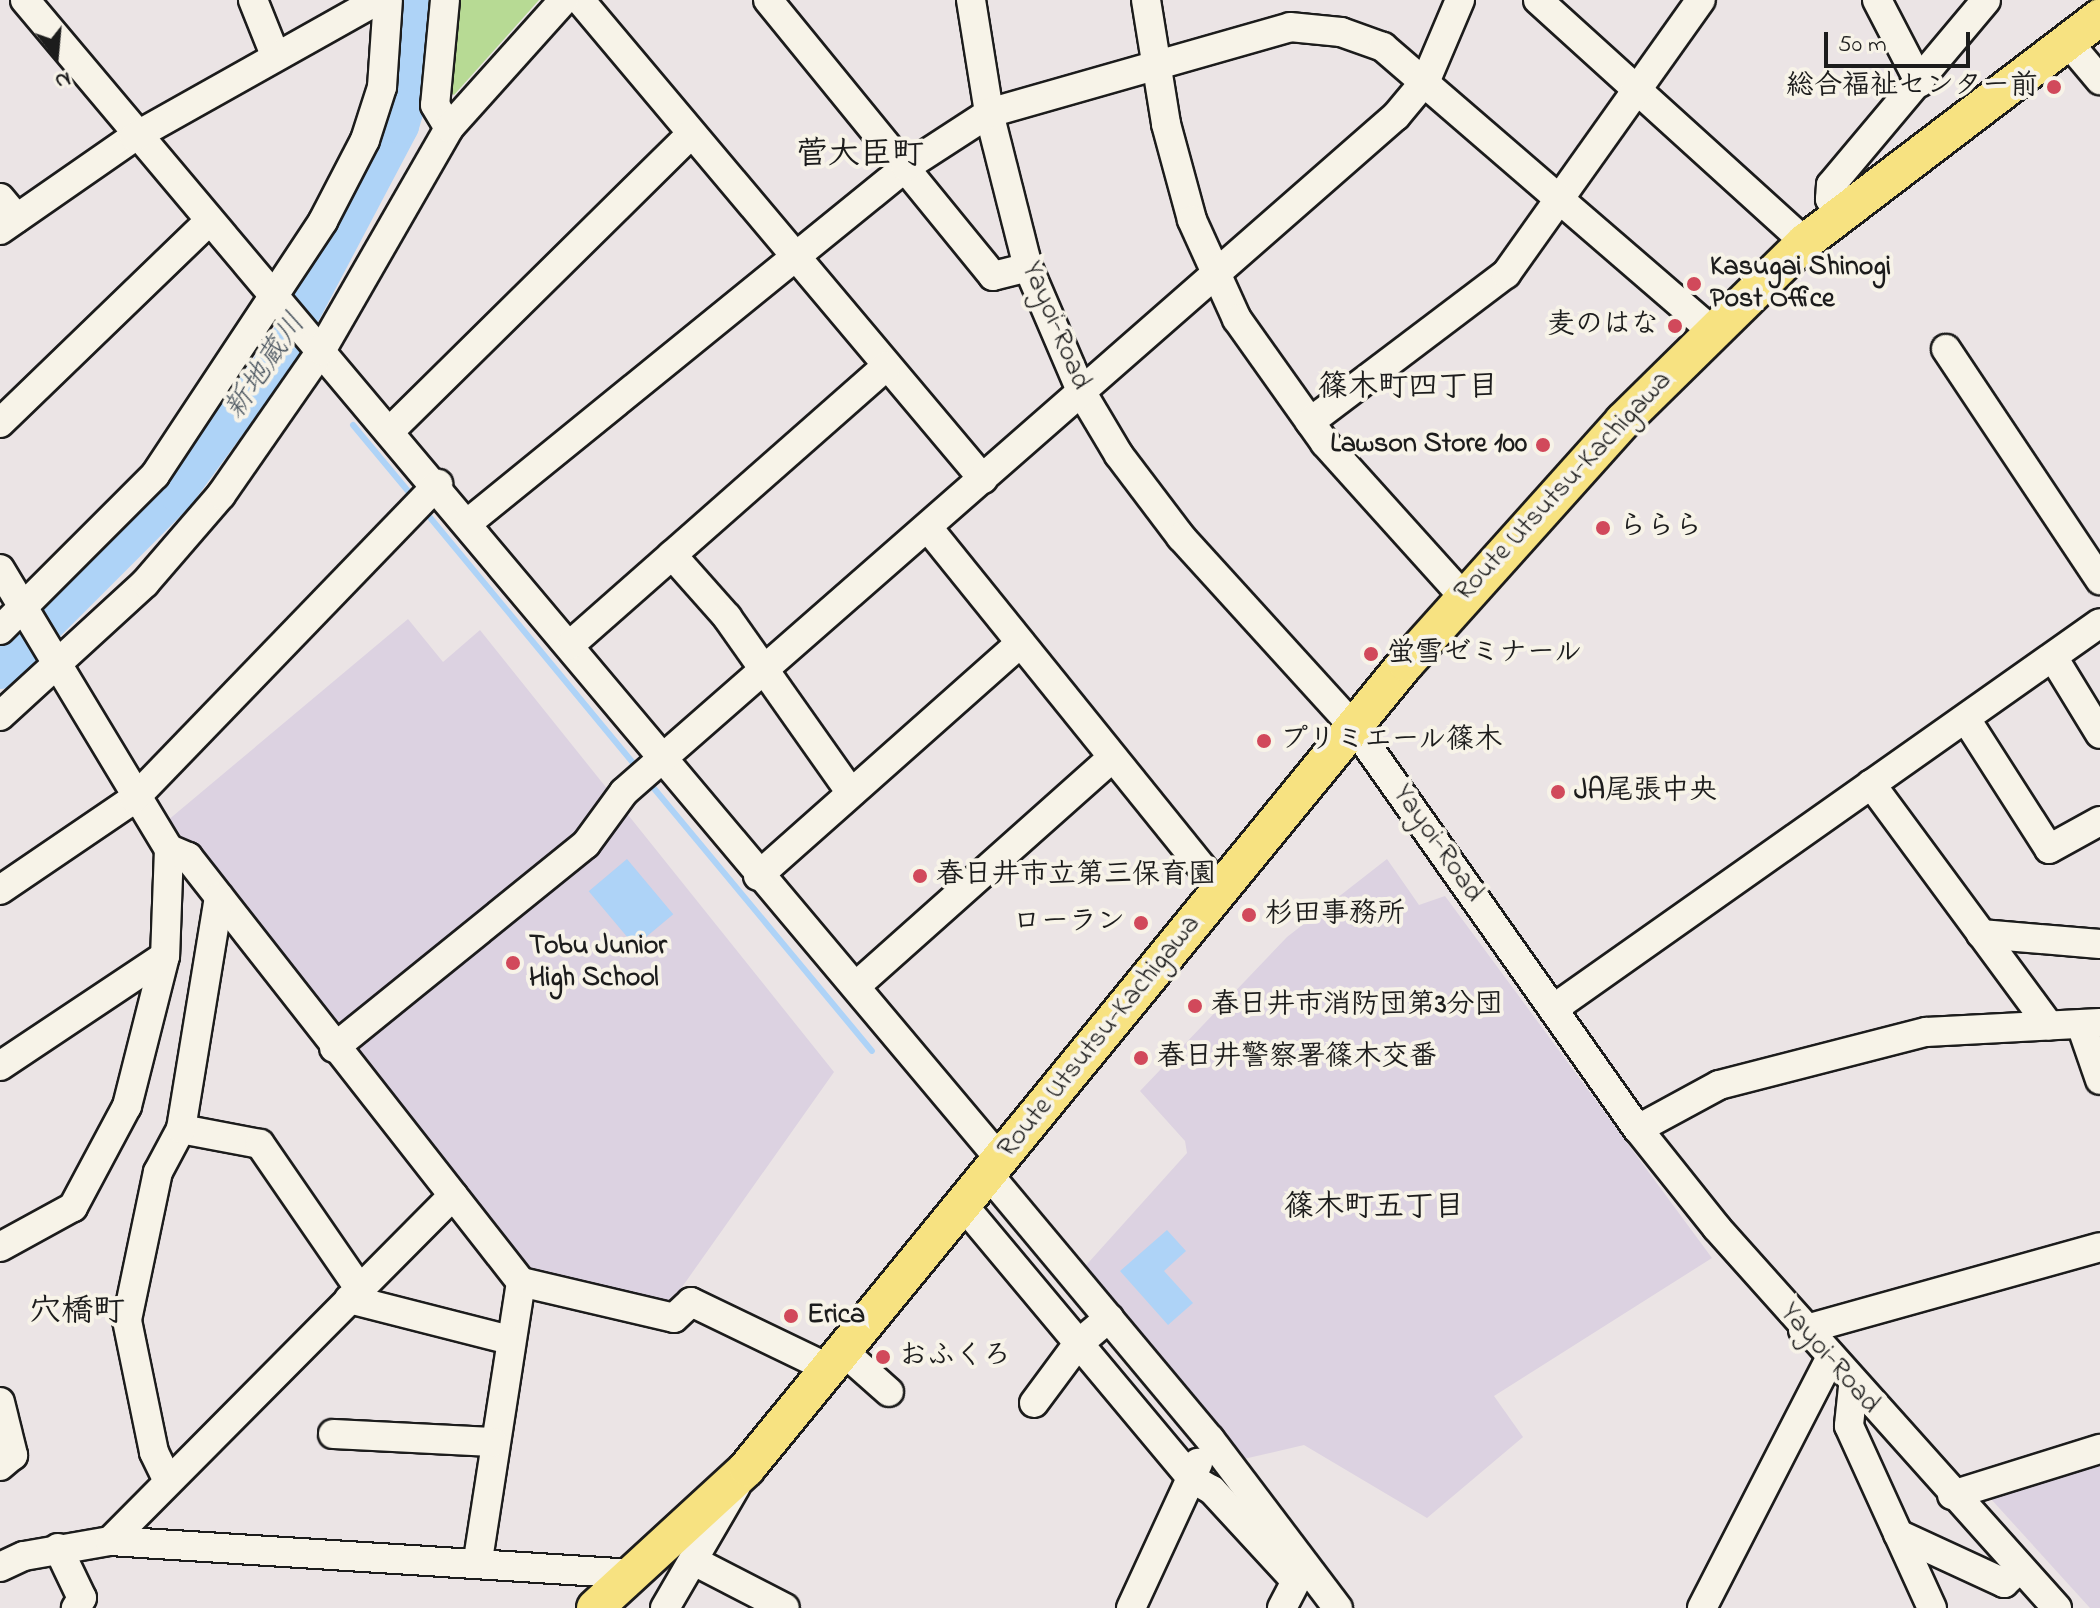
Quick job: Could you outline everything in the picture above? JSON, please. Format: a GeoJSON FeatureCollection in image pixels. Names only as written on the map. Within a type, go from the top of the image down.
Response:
{"type":"FeatureCollection","features":[{"type":"Feature","properties":{"kind":"main road","name":"Route Utsutsu-Kachigawa"},"geometry":{"type":"LineString","coordinates":[[595,1608],[747,1468],[1463,596],[1710,329],[1805,242],[2100,17]]}},
{"type":"Feature","properties":{"kind":"street"},"geometry":{"type":"LineString","coordinates":[[253,0],[275,55]]}},
{"type":"Feature","properties":{"kind":"street"},"geometry":{"type":"LineString","coordinates":[[6,215],[275,55],[378,0]]}},
{"type":"Feature","properties":{"kind":"street"},"geometry":{"type":"LineString","coordinates":[[0,630],[27,617],[155,475],[279,304],[365,140],[382,87],[388,0]]}},
{"type":"Feature","properties":{"kind":"street"},"geometry":{"type":"LineString","coordinates":[[445,0],[435,105],[449,128]]}},
{"type":"Feature","properties":{"kind":"street"},"geometry":{"type":"LineString","coordinates":[[0,716],[221,495],[449,128],[564,0]]}},
{"type":"Feature","properties":{"kind":"street"},"geometry":{"type":"LineString","coordinates":[[580,0],[983,479]]}},
{"type":"Feature","properties":{"kind":"street"},"geometry":{"type":"LineString","coordinates":[[768,0],[993,276],[1028,267]]}},
{"type":"Feature","properties":{"kind":"street","name":"Yayoi-Road"},"geometry":{"type":"LineString","coordinates":[[971,0],[989,113],[1028,267],[1082,393],[1181,537],[1354,727],[1638,1129],[1829,1361],[2057,1608]]}},
{"type":"Feature","properties":{"kind":"street"},"geometry":{"type":"LineString","coordinates":[[1146,0],[1156,65],[1192,220],[1215,275],[1277,384],[1463,596]]}},
{"type":"Feature","properties":{"kind":"street"},"geometry":{"type":"LineString","coordinates":[[334,1048],[586,844],[624,792],[664,763],[1396,116],[1426,80],[1460,0]]}},
{"type":"Feature","properties":{"kind":"street"},"geometry":{"type":"LineString","coordinates":[[1538,0],[1639,87],[1805,242]]}},
{"type":"Feature","properties":{"kind":"street"},"geometry":{"type":"LineString","coordinates":[[1310,422],[1486,293],[1562,202],[1701,0]]}},
{"type":"Feature","properties":{"kind":"street"},"geometry":{"type":"LineString","coordinates":[[1877,0],[1920,83]]}},
{"type":"Feature","properties":{"kind":"street"},"geometry":{"type":"LineString","coordinates":[[1842,215],[1830,199],[1831,185],[1920,83],[1986,0]]}},
{"type":"Feature","properties":{"kind":"street"},"geometry":{"type":"LineString","coordinates":[[27,1],[134,137],[391,430],[425,497],[469,522],[758,876],[856,986],[1109,1318],[1210,1439],[1300,1574],[1318,1608]]}},
{"type":"Feature","properties":{"kind":"street"},"geometry":{"type":"LineString","coordinates":[[469,522],[797,259],[906,167],[989,113],[1290,27],[1341,32],[1383,47],[1426,80],[1710,329]]}},
{"type":"Feature","properties":{"kind":"street"},"geometry":{"type":"LineString","coordinates":[[2068,42],[2100,80]]}},
{"type":"Feature","properties":{"kind":"street"},"geometry":{"type":"LineString","coordinates":[[391,430],[691,134]]}},
{"type":"Feature","properties":{"kind":"street"},"geometry":{"type":"LineString","coordinates":[[0,423],[208,222]]}},
{"type":"Feature","properties":{"kind":"street"},"geometry":{"type":"LineString","coordinates":[[1946,349],[2100,580]]}},
{"type":"Feature","properties":{"kind":"street"},"geometry":{"type":"LineString","coordinates":[[570,645],[886,366]]}},
{"type":"Feature","properties":{"kind":"street"},"geometry":{"type":"LineString","coordinates":[[0,890],[134,799],[425,497]]}},
{"type":"Feature","properties":{"kind":"street"},"geometry":{"type":"LineString","coordinates":[[929,529],[1220,889]]}},
{"type":"Feature","properties":{"kind":"street"},"geometry":{"type":"LineString","coordinates":[[672,555],[727,617],[763,676],[851,793]]}},
{"type":"Feature","properties":{"kind":"street"},"geometry":{"type":"LineString","coordinates":[[0,569],[134,799],[169,849],[188,857],[334,1048],[521,1282],[674,1318],[691,1302],[837,1361],[889,1392]]}},
{"type":"Feature","properties":{"kind":"street"},"geometry":{"type":"LineString","coordinates":[[1553,1009],[2100,623]]}},
{"type":"Feature","properties":{"kind":"street"},"geometry":{"type":"LineString","coordinates":[[758,876],[1020,643]]}},
{"type":"Feature","properties":{"kind":"street"},"geometry":{"type":"LineString","coordinates":[[2053,657],[2100,734]]}},
{"type":"Feature","properties":{"kind":"street"},"geometry":{"type":"LineString","coordinates":[[1966,719],[2049,849],[2100,821]]}},
{"type":"Feature","properties":{"kind":"street"},"geometry":{"type":"LineString","coordinates":[[856,986],[1112,758]]}},
{"type":"Feature","properties":{"kind":"street"},"geometry":{"type":"LineString","coordinates":[[1871,784],[2049,1025]]}},
{"type":"Feature","properties":{"kind":"street"},"geometry":{"type":"LineString","coordinates":[[0,1247],[73,1207],[127,1106],[165,956],[169,849]]}},
{"type":"Feature","properties":{"kind":"street"},"geometry":{"type":"LineString","coordinates":[[168,1481],[154,1452],[127,1320],[158,1172],[181,1129],[219,897]]}},
{"type":"Feature","properties":{"kind":"street"},"geometry":{"type":"LineString","coordinates":[[1981,934],[2100,944]]}},
{"type":"Feature","properties":{"kind":"street"},"geometry":{"type":"LineString","coordinates":[[0,1066],[165,956]]}},
{"type":"Feature","properties":{"kind":"street"},"geometry":{"type":"LineString","coordinates":[[1638,1129],[1719,1085],[1926,1032],[2090,1024],[2100,1080]]}},
{"type":"Feature","properties":{"kind":"street"},"geometry":{"type":"LineString","coordinates":[[181,1129],[260,1144],[354,1294],[510,1340]]}},
{"type":"Feature","properties":{"kind":"street"},"geometry":{"type":"LineString","coordinates":[[110,1541],[453,1195]]}},
{"type":"Feature","properties":{"kind":"street"},"geometry":{"type":"LineString","coordinates":[[963,1205],[1191,1478],[1212,1490],[1338,1608]]}},
{"type":"Feature","properties":{"kind":"street"},"geometry":{"type":"LineString","coordinates":[[1803,1330],[2100,1247]]}},
{"type":"Feature","properties":{"kind":"street"},"geometry":{"type":"LineString","coordinates":[[478,1561],[493,1442],[521,1282]]}},
{"type":"Feature","properties":{"kind":"street"},"geometry":{"type":"LineString","coordinates":[[1034,1403],[1077,1345],[1109,1318]]}},
{"type":"Feature","properties":{"kind":"street"},"geometry":{"type":"LineString","coordinates":[[1113,1388],[1144,1360]]}},
{"type":"Feature","properties":{"kind":"street"},"geometry":{"type":"LineString","coordinates":[[1702,1608],[1829,1361]]}},
{"type":"Feature","properties":{"kind":"street"},"geometry":{"type":"LineString","coordinates":[[1853,1387],[1849,1426],[1932,1608]]}},
{"type":"Feature","properties":{"kind":"street"},"geometry":{"type":"LineString","coordinates":[[0,1402],[13,1455],[0,1466]]}},
{"type":"Feature","properties":{"kind":"street"},"geometry":{"type":"LineString","coordinates":[[333,1434],[493,1442]]}},
{"type":"Feature","properties":{"kind":"street"},"geometry":{"type":"LineString","coordinates":[[1131,1608],[1210,1439]]}},
{"type":"Feature","properties":{"kind":"street"},"geometry":{"type":"LineString","coordinates":[[1952,1495],[2100,1449]]}},
{"type":"Feature","properties":{"kind":"street"},"geometry":{"type":"LineString","coordinates":[[0,1567],[58,1548],[110,1541],[637,1570],[670,1599],[747,1468]]}},
{"type":"Feature","properties":{"kind":"street"},"geometry":{"type":"LineString","coordinates":[[1898,1534],[2004,1583],[2020,1568]]}},
{"type":"Feature","properties":{"kind":"street"},"geometry":{"type":"LineString","coordinates":[[58,1548],[82,1598],[76,1608]]}},
{"type":"Feature","properties":{"kind":"street"},"geometry":{"type":"LineString","coordinates":[[694,1561],[785,1608]]}},
{"type":"Feature","properties":{"kind":"street"},"geometry":{"type":"LineString","coordinates":[[1282,1608],[1300,1574]]}},
{"type":"Feature","properties":{"kind":"shaded area","name":"Tobu Junior High School"},"geometry":{"type":"Polygon","coordinates":[[[408,619],[443,662],[480,630],[834,1072],[663,1314],[528,1280],[167,821],[408,619]]]}},
{"type":"Feature","properties":{"kind":"shaded area"},"geometry":{"type":"Polygon","coordinates":[[[1387,859],[1419,905],[1445,896],[1712,1258],[1494,1396],[1523,1437],[1427,1518],[1304,1445],[1235,1461],[1080,1272],[1187,1153],[1185,1141],[1140,1091],[1287,937],[1387,859]]]}},
{"type":"Feature","properties":{"kind":"shaded area"},"geometry":{"type":"Polygon","coordinates":[[[2100,1440],[2100,1608],[2090,1608],[1971,1477],[2100,1440]]]}},
{"type":"Feature","properties":{"kind":"green space"},"geometry":{"type":"Polygon","coordinates":[[[454,0],[539,0],[454,95],[447,91],[454,0]]]}},
{"type":"Feature","properties":{"kind":"water"},"geometry":{"type":"Polygon","coordinates":[[[627,859],[673,914],[635,946],[589,891],[627,859]]]}},
{"type":"Feature","properties":{"kind":"water"},"geometry":{"type":"Polygon","coordinates":[[[1167,1230],[1186,1251],[1164,1271],[1193,1303],[1168,1325],[1120,1271],[1167,1230]]]}},
{"type":"Feature","properties":{"kind":"waterway","name":"新地蔵川"},"geometry":{"type":"LineString","coordinates":[[0,671],[177,494],[285,346],[401,126],[416,75],[419,0]]}},
{"type":"Feature","properties":{"kind":"waterway"},"geometry":{"type":"LineString","coordinates":[[353,425],[413,497]]}},
{"type":"Feature","properties":{"kind":"waterway"},"geometry":{"type":"LineString","coordinates":[[423,509],[637,768]]}},
{"type":"Feature","properties":{"kind":"waterway"},"geometry":{"type":"LineString","coordinates":[[647,780],[872,1051]]}},
{"type":"Feature","properties":{"kind":"place","name":"総合福祉センター前"},"geometry":{"type":"Point","coordinates":[2054,87]}},
{"type":"Feature","properties":{"kind":"place","name":"Kasugai Shinogi Post Office"},"geometry":{"type":"Point","coordinates":[1694,284]}},
{"type":"Feature","properties":{"kind":"place","name":"麦のはな"},"geometry":{"type":"Point","coordinates":[1675,326]}},
{"type":"Feature","properties":{"kind":"place","name":"Lawson Store 100"},"geometry":{"type":"Point","coordinates":[1543,445]}},
{"type":"Feature","properties":{"kind":"place","name":"ららら"},"geometry":{"type":"Point","coordinates":[1603,528]}},
{"type":"Feature","properties":{"kind":"place","name":"蛍雪ゼミナール"},"geometry":{"type":"Point","coordinates":[1371,654]}},
{"type":"Feature","properties":{"kind":"place","name":"プリミエール篠木"},"geometry":{"type":"Point","coordinates":[1264,741]}},
{"type":"Feature","properties":{"kind":"place","name":"JA尾張中央"},"geometry":{"type":"Point","coordinates":[1558,792]}},
{"type":"Feature","properties":{"kind":"place","name":"春日井市立第三保育園"},"geometry":{"type":"Point","coordinates":[920,876]}},
{"type":"Feature","properties":{"kind":"place","name":"杉田事務所"},"geometry":{"type":"Point","coordinates":[1249,915]}},
{"type":"Feature","properties":{"kind":"place","name":"ローラン"},"geometry":{"type":"Point","coordinates":[1141,923]}},
{"type":"Feature","properties":{"kind":"place","name":"Tobu Junior High School"},"geometry":{"type":"Point","coordinates":[513,963]}},
{"type":"Feature","properties":{"kind":"place","name":"春日井市消防団第3分団"},"geometry":{"type":"Point","coordinates":[1195,1006]}},
{"type":"Feature","properties":{"kind":"place","name":"春日井警察署篠木交番"},"geometry":{"type":"Point","coordinates":[1141,1058]}},
{"type":"Feature","properties":{"kind":"place","name":"Erica"},"geometry":{"type":"Point","coordinates":[791,1316]}},
{"type":"Feature","properties":{"kind":"place","name":"おふくろ"},"geometry":{"type":"Point","coordinates":[883,1357]}},
{"type":"Feature","properties":{"kind":"district","name":"菅大臣町"},"geometry":{"type":"Point","coordinates":[860,156]}},
{"type":"Feature","properties":{"kind":"district","name":"篠木町四丁目"},"geometry":{"type":"Point","coordinates":[1408,388]}},
{"type":"Feature","properties":{"kind":"district","name":"篠木町五丁目"},"geometry":{"type":"Point","coordinates":[1374,1208]}},
{"type":"Feature","properties":{"kind":"district","name":"穴橋町"},"geometry":{"type":"Point","coordinates":[77,1313]}}]}
